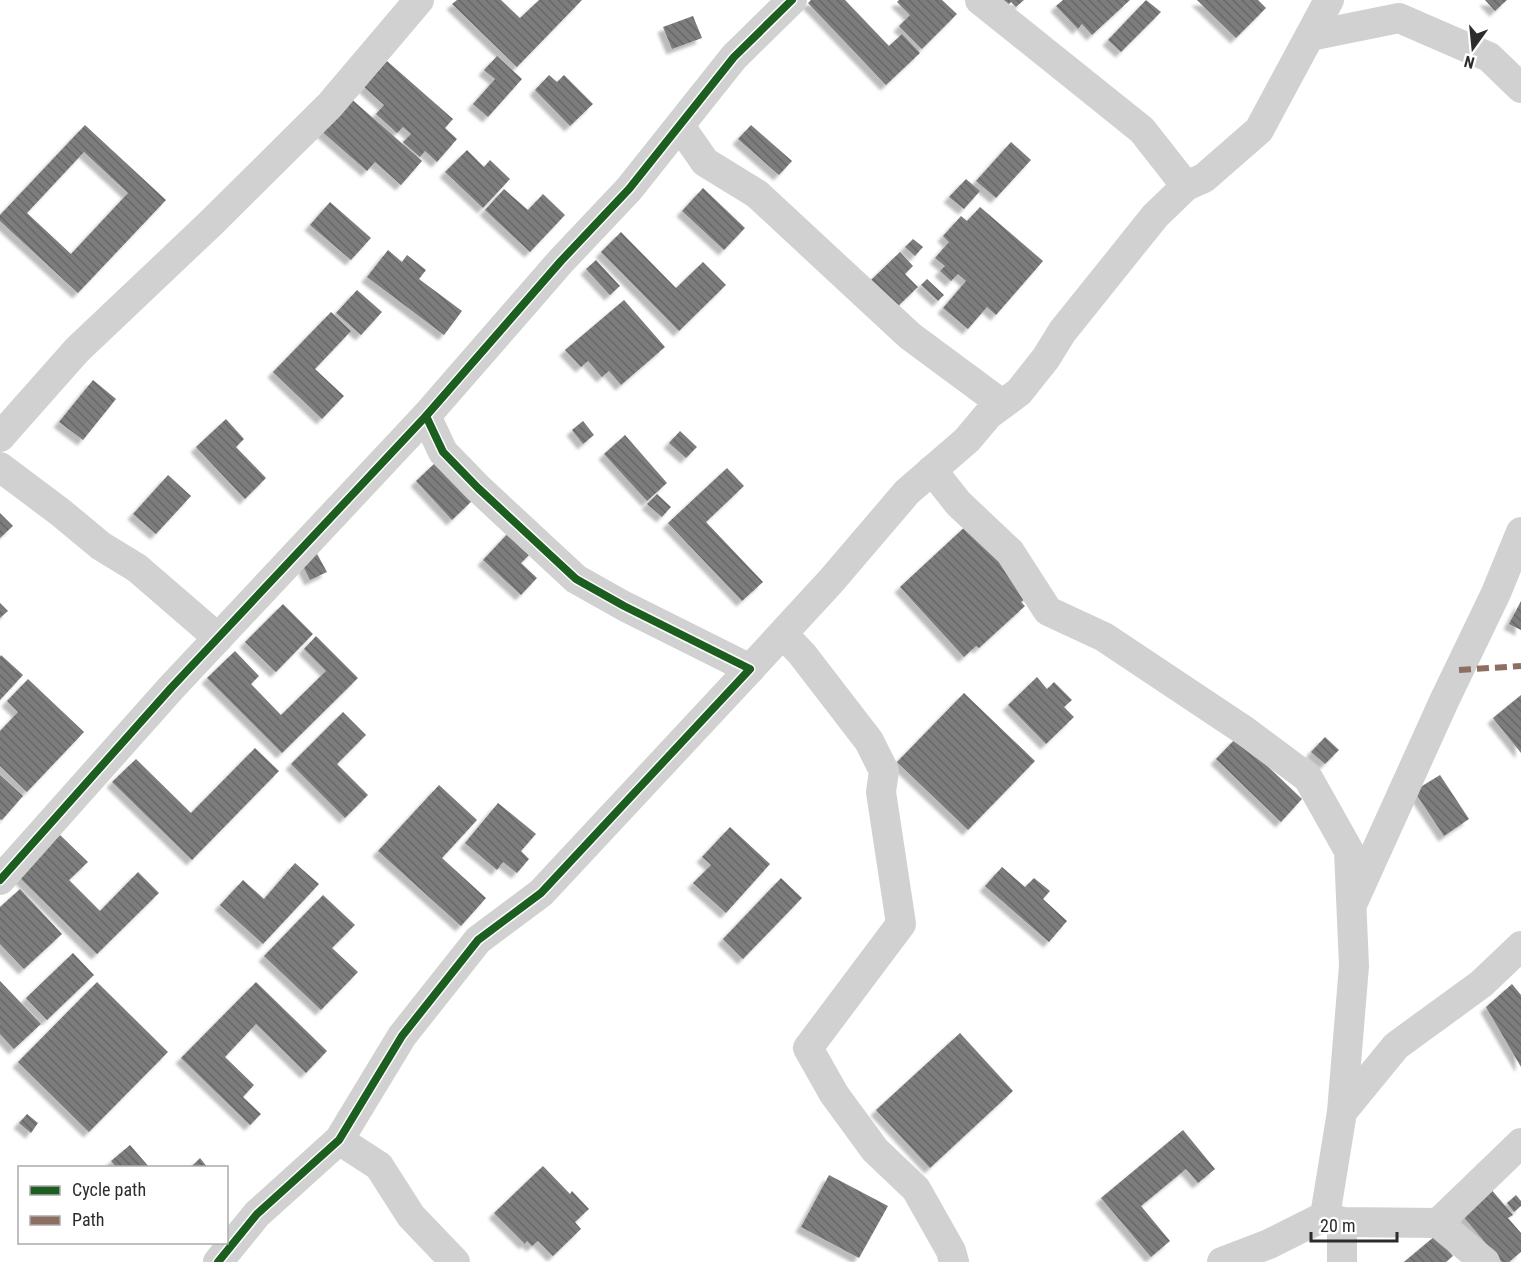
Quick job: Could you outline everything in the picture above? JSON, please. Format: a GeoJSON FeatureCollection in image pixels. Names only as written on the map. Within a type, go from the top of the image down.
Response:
{"type":"FeatureCollection","features":[{"type":"Feature","properties":{"kind":"street"},"geometry":{"type":"LineString","coordinates":[[0,436],[77,350],[211,223],[330,105],[419,0]]}},
{"type":"Feature","properties":{"kind":"street"},"geometry":{"type":"LineString","coordinates":[[0,880],[218,638],[426,416],[561,261],[629,189],[734,57],[792,0]]}},
{"type":"Feature","properties":{"kind":"street"},"geometry":{"type":"LineString","coordinates":[[980,0],[1142,130],[1186,186]]}},
{"type":"Feature","properties":{"kind":"street"},"geometry":{"type":"LineString","coordinates":[[218,1262],[257,1214],[339,1140],[402,1036],[478,940],[541,893],[783,634],[907,492],[967,440],[988,415],[1019,392],[1046,358],[1062,332],[1155,216],[1186,186],[1204,178],[1259,130],[1329,0]]}},
{"type":"Feature","properties":{"kind":"street"},"geometry":{"type":"LineString","coordinates":[[1310,36],[1399,18],[1489,57],[1521,88]]}},
{"type":"Feature","properties":{"kind":"street"},"geometry":{"type":"LineString","coordinates":[[680,126],[705,162],[757,194],[910,336],[1002,404]]}},
{"type":"Feature","properties":{"kind":"street"},"geometry":{"type":"LineString","coordinates":[[426,416],[443,452],[478,488],[576,579],[624,606],[750,669]]}},
{"type":"Feature","properties":{"kind":"street"},"geometry":{"type":"LineString","coordinates":[[0,467],[101,546],[137,568],[218,638]]}},
{"type":"Feature","properties":{"kind":"street"},"geometry":{"type":"LineString","coordinates":[[932,470],[958,503],[1010,552],[1048,611],[1104,637],[1245,731],[1308,778],[1349,851],[1354,966],[1333,1219],[1342,1262]]}},
{"type":"Feature","properties":{"kind":"street"},"geometry":{"type":"LineString","coordinates":[[1351,906],[1496,593],[1521,532]]}},
{"type":"Feature","properties":{"kind":"street"},"geometry":{"type":"LineString","coordinates":[[783,634],[802,654],[869,741],[884,771],[881,792],[901,924],[808,1048],[834,1094],[875,1150],[916,1189],[951,1251],[954,1262]]}},
{"type":"Feature","properties":{"kind":"street"},"geometry":{"type":"LineString","coordinates":[[1342,1112],[1396,1046],[1481,984],[1521,946]]}},
{"type":"Feature","properties":{"kind":"street"},"geometry":{"type":"LineString","coordinates":[[339,1140],[379,1166],[411,1216],[455,1262]]}},
{"type":"Feature","properties":{"kind":"street"},"geometry":{"type":"LineString","coordinates":[[1438,1223],[1521,1143]]}},
{"type":"Feature","properties":{"kind":"street"},"geometry":{"type":"LineString","coordinates":[[1222,1262],[1333,1219],[1438,1223],[1485,1262]]}},
{"type":"Feature","properties":{"kind":"building"},"geometry":{"type":"Polygon","coordinates":[[[457,0],[501,0],[520,18],[539,0],[582,0],[517,67],[452,4],[457,0]]]}},
{"type":"Feature","properties":{"kind":"building"},"geometry":{"type":"Polygon","coordinates":[[[811,0],[845,0],[889,46],[902,34],[920,53],[886,85],[808,3],[811,0]]]}},
{"type":"Feature","properties":{"kind":"building"},"geometry":{"type":"Polygon","coordinates":[[[899,0],[942,0],[957,14],[922,49],[899,26],[910,15],[897,2],[899,0]]]}},
{"type":"Feature","properties":{"kind":"building"},"geometry":{"type":"Polygon","coordinates":[[[1003,0],[1024,0],[1016,7],[1011,2],[1008,5],[1003,0]]]}},
{"type":"Feature","properties":{"kind":"building"},"geometry":{"type":"Polygon","coordinates":[[[1063,0],[1130,0],[1092,35],[1082,24],[1078,29],[1056,6],[1063,0]]]}},
{"type":"Feature","properties":{"kind":"building"},"geometry":{"type":"Polygon","coordinates":[[[1146,0],[1161,12],[1121,52],[1108,40],[1146,0]]]}},
{"type":"Feature","properties":{"kind":"building"},"geometry":{"type":"Polygon","coordinates":[[[1197,0],[1258,0],[1266,8],[1236,38],[1197,0]]]}},
{"type":"Feature","properties":{"kind":"building"},"geometry":{"type":"Polygon","coordinates":[[[1485,0],[1507,0],[1495,11],[1485,0]]]}},
{"type":"Feature","properties":{"kind":"building"},"geometry":{"type":"Polygon","coordinates":[[[693,16],[702,38],[672,49],[663,27],[693,16]]]}},
{"type":"Feature","properties":{"kind":"building"},"geometry":{"type":"Polygon","coordinates":[[[497,56],[522,79],[488,117],[473,104],[495,79],[484,70],[497,56]]]}},
{"type":"Feature","properties":{"kind":"building"},"geometry":{"type":"Polygon","coordinates":[[[387,61],[453,119],[445,128],[457,139],[437,162],[425,151],[420,157],[403,142],[411,134],[403,127],[397,133],[376,114],[384,105],[364,87],[387,61]]]}},
{"type":"Feature","properties":{"kind":"building"},"geometry":{"type":"Polygon","coordinates":[[[549,75],[557,82],[564,75],[593,104],[570,126],[535,90],[549,75]]]}},
{"type":"Feature","properties":{"kind":"building"},"geometry":{"type":"Polygon","coordinates":[[[348,96],[422,161],[401,185],[375,162],[367,171],[319,129],[348,96]]]}},
{"type":"Feature","properties":{"kind":"building"},"geometry":{"type":"Polygon","coordinates":[[[85,125],[166,200],[78,293],[0,221],[0,215],[85,125]],[[84,152],[27,213],[71,254],[128,193],[84,152]]]}},
{"type":"Feature","properties":{"kind":"building"},"geometry":{"type":"Polygon","coordinates":[[[751,125],[792,161],[779,175],[738,139],[751,125]]]}},
{"type":"Feature","properties":{"kind":"building"},"geometry":{"type":"Polygon","coordinates":[[[1011,142],[1031,160],[996,198],[976,181],[1011,142]]]}},
{"type":"Feature","properties":{"kind":"building"},"geometry":{"type":"Polygon","coordinates":[[[467,150],[484,167],[490,160],[510,179],[483,208],[445,172],[467,150]]]}},
{"type":"Feature","properties":{"kind":"building"},"geometry":{"type":"Polygon","coordinates":[[[966,179],[980,191],[964,209],[949,197],[966,179]]]}},
{"type":"Feature","properties":{"kind":"building"},"geometry":{"type":"Polygon","coordinates":[[[703,188],[745,228],[724,250],[682,211],[703,188]]]}},
{"type":"Feature","properties":{"kind":"building"},"geometry":{"type":"Polygon","coordinates":[[[504,189],[528,210],[543,194],[565,215],[530,252],[485,210],[504,189]]]}},
{"type":"Feature","properties":{"kind":"building"},"geometry":{"type":"Polygon","coordinates":[[[330,202],[371,238],[351,260],[310,225],[330,202]]]}},
{"type":"Feature","properties":{"kind":"building"},"geometry":{"type":"Polygon","coordinates":[[[980,207],[1043,261],[996,315],[987,307],[968,329],[943,308],[966,281],[958,274],[951,281],[940,271],[945,266],[935,258],[949,242],[943,236],[961,216],[967,221],[980,207]]]}},
{"type":"Feature","properties":{"kind":"building"},"geometry":{"type":"Polygon","coordinates":[[[621,232],[676,288],[703,262],[726,285],[679,331],[601,252],[621,232]]]}},
{"type":"Feature","properties":{"kind":"building"},"geometry":{"type":"Polygon","coordinates":[[[913,239],[923,247],[915,256],[905,247],[913,239]]]}},
{"type":"Feature","properties":{"kind":"building"},"geometry":{"type":"Polygon","coordinates":[[[388,250],[402,262],[407,255],[426,270],[419,279],[462,311],[444,335],[367,277],[388,250]]]}},
{"type":"Feature","properties":{"kind":"building"},"geometry":{"type":"Polygon","coordinates":[[[900,252],[913,266],[905,274],[918,287],[896,308],[870,281],[900,252]]]}},
{"type":"Feature","properties":{"kind":"building"},"geometry":{"type":"Polygon","coordinates":[[[596,260],[620,286],[610,295],[586,269],[596,260]]]}},
{"type":"Feature","properties":{"kind":"building"},"geometry":{"type":"Polygon","coordinates":[[[927,279],[944,295],[938,301],[921,285],[927,279]]]}},
{"type":"Feature","properties":{"kind":"building"},"geometry":{"type":"Polygon","coordinates":[[[357,290],[382,312],[361,335],[336,313],[357,290]]]}},
{"type":"Feature","properties":{"kind":"building"},"geometry":{"type":"Polygon","coordinates":[[[624,300],[665,347],[621,385],[609,371],[602,377],[588,361],[581,367],[565,350],[624,300]]]}},
{"type":"Feature","properties":{"kind":"building"},"geometry":{"type":"Polygon","coordinates":[[[331,312],[351,331],[315,369],[344,396],[322,419],[273,372],[331,312]]]}},
{"type":"Feature","properties":{"kind":"building"},"geometry":{"type":"Polygon","coordinates":[[[93,380],[116,399],[83,440],[59,422],[93,380]]]}},
{"type":"Feature","properties":{"kind":"building"},"geometry":{"type":"Polygon","coordinates":[[[226,419],[244,439],[236,447],[266,478],[245,499],[196,447],[226,419]]]}},
{"type":"Feature","properties":{"kind":"building"},"geometry":{"type":"Polygon","coordinates":[[[583,421],[594,435],[583,444],[572,430],[583,421]]]}},
{"type":"Feature","properties":{"kind":"building"},"geometry":{"type":"Polygon","coordinates":[[[680,431],[697,447],[686,458],[669,443],[680,431]]]}},
{"type":"Feature","properties":{"kind":"building"},"geometry":{"type":"Polygon","coordinates":[[[625,435],[667,483],[647,501],[604,454],[625,435]]]}},
{"type":"Feature","properties":{"kind":"building"},"geometry":{"type":"Polygon","coordinates":[[[436,462],[472,501],[452,520],[416,481],[436,462]]]}},
{"type":"Feature","properties":{"kind":"building"},"geometry":{"type":"Polygon","coordinates":[[[727,468],[744,486],[706,522],[763,582],[742,601],[668,523],[727,468]]]}},
{"type":"Feature","properties":{"kind":"building"},"geometry":{"type":"Polygon","coordinates":[[[168,475],[191,496],[156,534],[133,514],[168,475]]]}},
{"type":"Feature","properties":{"kind":"building"},"geometry":{"type":"Polygon","coordinates":[[[657,494],[671,507],[662,517],[647,504],[657,494]]]}},
{"type":"Feature","properties":{"kind":"building"},"geometry":{"type":"Polygon","coordinates":[[[0,513],[13,526],[0,538],[0,513]]]}},
{"type":"Feature","properties":{"kind":"building"},"geometry":{"type":"Polygon","coordinates":[[[968,524],[1032,593],[1021,602],[1025,606],[979,648],[976,646],[964,657],[900,587],[968,524]]]}},
{"type":"Feature","properties":{"kind":"building"},"geometry":{"type":"Polygon","coordinates":[[[512,529],[534,550],[521,563],[537,578],[521,595],[483,560],[512,529]]]}},
{"type":"Feature","properties":{"kind":"building"},"geometry":{"type":"Polygon","coordinates":[[[316,552],[327,572],[310,580],[300,560],[316,552]]]}},
{"type":"Feature","properties":{"kind":"building"},"geometry":{"type":"Polygon","coordinates":[[[1521,601],[1521,630],[1509,624],[1521,601]]]}},
{"type":"Feature","properties":{"kind":"building"},"geometry":{"type":"Polygon","coordinates":[[[0,603],[8,611],[0,618],[0,603]]]}},
{"type":"Feature","properties":{"kind":"building"},"geometry":{"type":"Polygon","coordinates":[[[283,604],[313,634],[276,672],[245,642],[283,604]]]}},
{"type":"Feature","properties":{"kind":"building"},"geometry":{"type":"Polygon","coordinates":[[[316,636],[358,678],[282,753],[207,678],[235,651],[259,676],[251,684],[281,715],[326,671],[304,649],[316,636]]]}},
{"type":"Feature","properties":{"kind":"building"},"geometry":{"type":"Polygon","coordinates":[[[1,655],[23,675],[0,700],[0,657],[1,655]]]}},
{"type":"Feature","properties":{"kind":"building"},"geometry":{"type":"Polygon","coordinates":[[[1037,677],[1047,689],[1054,682],[1072,700],[1064,707],[1074,717],[1046,744],[1008,705],[1037,677]]]}},
{"type":"Feature","properties":{"kind":"building"},"geometry":{"type":"Polygon","coordinates":[[[28,679],[84,732],[27,792],[0,766],[0,731],[18,712],[7,701],[28,679]]]}},
{"type":"Feature","properties":{"kind":"building"},"geometry":{"type":"Polygon","coordinates":[[[964,693],[1035,761],[968,830],[897,762],[964,693]]]}},
{"type":"Feature","properties":{"kind":"building"},"geometry":{"type":"Polygon","coordinates":[[[1521,695],[1521,753],[1493,718],[1521,695]]]}},
{"type":"Feature","properties":{"kind":"building"},"geometry":{"type":"Polygon","coordinates":[[[343,712],[366,735],[337,764],[368,795],[345,818],[291,764],[343,712]]]}},
{"type":"Feature","properties":{"kind":"building"},"geometry":{"type":"Polygon","coordinates":[[[1237,737],[1302,799],[1281,822],[1216,759],[1237,737]]]}},
{"type":"Feature","properties":{"kind":"building"},"geometry":{"type":"Polygon","coordinates":[[[1325,737],[1339,750],[1325,764],[1311,752],[1325,737]]]}},
{"type":"Feature","properties":{"kind":"building"},"geometry":{"type":"Polygon","coordinates":[[[255,748],[279,771],[192,860],[112,782],[136,759],[191,813],[255,748]]]}},
{"type":"Feature","properties":{"kind":"building"},"geometry":{"type":"Polygon","coordinates":[[[0,775],[23,796],[2,820],[0,819],[0,775]]]}},
{"type":"Feature","properties":{"kind":"building"},"geometry":{"type":"Polygon","coordinates":[[[1440,775],[1469,819],[1444,836],[1414,791],[1440,775]]]}},
{"type":"Feature","properties":{"kind":"building"},"geometry":{"type":"Polygon","coordinates":[[[439,785],[477,820],[442,858],[486,898],[461,926],[378,851],[439,785]]]}},
{"type":"Feature","properties":{"kind":"building"},"geometry":{"type":"Polygon","coordinates":[[[498,803],[536,834],[521,851],[529,859],[517,873],[503,862],[497,870],[465,843],[498,803]]]}},
{"type":"Feature","properties":{"kind":"building"},"geometry":{"type":"Polygon","coordinates":[[[730,827],[770,864],[726,913],[693,883],[711,865],[702,857],[730,827]]]}},
{"type":"Feature","properties":{"kind":"building"},"geometry":{"type":"Polygon","coordinates":[[[60,835],[88,862],[69,880],[100,911],[138,872],[159,893],[97,954],[18,876],[60,835]]]}},
{"type":"Feature","properties":{"kind":"building"},"geometry":{"type":"Polygon","coordinates":[[[295,863],[319,884],[263,944],[220,905],[243,880],[264,899],[295,863]]]}},
{"type":"Feature","properties":{"kind":"building"},"geometry":{"type":"Polygon","coordinates":[[[1002,867],[1025,887],[1034,878],[1050,891],[1043,899],[1067,921],[1049,942],[985,886],[1002,867]]]}},
{"type":"Feature","properties":{"kind":"building"},"geometry":{"type":"Polygon","coordinates":[[[781,878],[802,898],[743,959],[723,939],[781,878]]]}},
{"type":"Feature","properties":{"kind":"building"},"geometry":{"type":"Polygon","coordinates":[[[20,889],[62,934],[24,969],[0,944],[0,907],[20,889]]]}},
{"type":"Feature","properties":{"kind":"building"},"geometry":{"type":"Polygon","coordinates":[[[323,895],[355,925],[332,948],[358,972],[321,1010],[264,956],[323,895]]]}},
{"type":"Feature","properties":{"kind":"building"},"geometry":{"type":"Polygon","coordinates":[[[73,953],[94,975],[47,1020],[26,998],[73,953]]]}},
{"type":"Feature","properties":{"kind":"building"},"geometry":{"type":"Polygon","coordinates":[[[0,981],[41,1024],[14,1049],[0,1034],[0,981]]]}},
{"type":"Feature","properties":{"kind":"building"},"geometry":{"type":"Polygon","coordinates":[[[97,982],[168,1052],[89,1132],[18,1062],[97,982]]]}},
{"type":"Feature","properties":{"kind":"building"},"geometry":{"type":"Polygon","coordinates":[[[256,982],[327,1051],[306,1073],[256,1024],[225,1057],[254,1085],[243,1097],[261,1114],[250,1125],[181,1058],[256,982]]]}},
{"type":"Feature","properties":{"kind":"building"},"geometry":{"type":"Polygon","coordinates":[[[1512,984],[1521,995],[1521,1067],[1486,1007],[1512,984]]]}},
{"type":"Feature","properties":{"kind":"building"},"geometry":{"type":"Polygon","coordinates":[[[960,1033],[1013,1091],[930,1168],[876,1110],[960,1033]]]}},
{"type":"Feature","properties":{"kind":"building"},"geometry":{"type":"Polygon","coordinates":[[[27,1114],[38,1123],[31,1133],[19,1123],[27,1114]]]}},
{"type":"Feature","properties":{"kind":"building"},"geometry":{"type":"Polygon","coordinates":[[[1183,1130],[1215,1169],[1198,1183],[1186,1169],[1141,1206],[1170,1241],[1151,1257],[1101,1198],[1183,1130]]]}},
{"type":"Feature","properties":{"kind":"building"},"geometry":{"type":"Polygon","coordinates":[[[130,1145],[148,1166],[115,1166],[111,1161],[130,1145]]]}},
{"type":"Feature","properties":{"kind":"building"},"geometry":{"type":"Polygon","coordinates":[[[200,1158],[206,1166],[192,1166],[200,1158]]]}},
{"type":"Feature","properties":{"kind":"building"},"geometry":{"type":"Polygon","coordinates":[[[543,1166],[570,1194],[572,1191],[589,1209],[575,1222],[581,1229],[553,1256],[538,1241],[532,1246],[527,1241],[525,1244],[494,1213],[543,1166]]]}},
{"type":"Feature","properties":{"kind":"building"},"geometry":{"type":"Polygon","coordinates":[[[829,1175],[888,1206],[859,1258],[801,1227],[829,1175]]]}},
{"type":"Feature","properties":{"kind":"building"},"geometry":{"type":"Polygon","coordinates":[[[1490,1188],[1513,1215],[1508,1218],[1521,1233],[1521,1252],[1509,1262],[1502,1262],[1460,1213],[1490,1188]]]}},
{"type":"Feature","properties":{"kind":"building"},"geometry":{"type":"Polygon","coordinates":[[[1516,1195],[1521,1201],[1521,1206],[1514,1212],[1507,1203],[1516,1195]]]}},
{"type":"Feature","properties":{"kind":"building"},"geometry":{"type":"Polygon","coordinates":[[[1435,1236],[1453,1256],[1446,1262],[1404,1262],[1435,1236]]]}},
{"type":"Feature","properties":{"kind":"marked path"},"geometry":{"type":"LineString","coordinates":[[1459,670],[1521,666]]}},
{"type":"Feature","properties":{"kind":"cycle path"},"geometry":{"type":"LineString","coordinates":[[0,880],[171,688],[426,416],[561,261],[629,189],[734,57],[792,0]]}},
{"type":"Feature","properties":{"kind":"cycle path"},"geometry":{"type":"LineString","coordinates":[[218,1262],[257,1214],[339,1140],[402,1036],[478,940],[541,893],[750,669],[624,606],[576,579],[478,488],[443,452],[426,416]]}}]}
